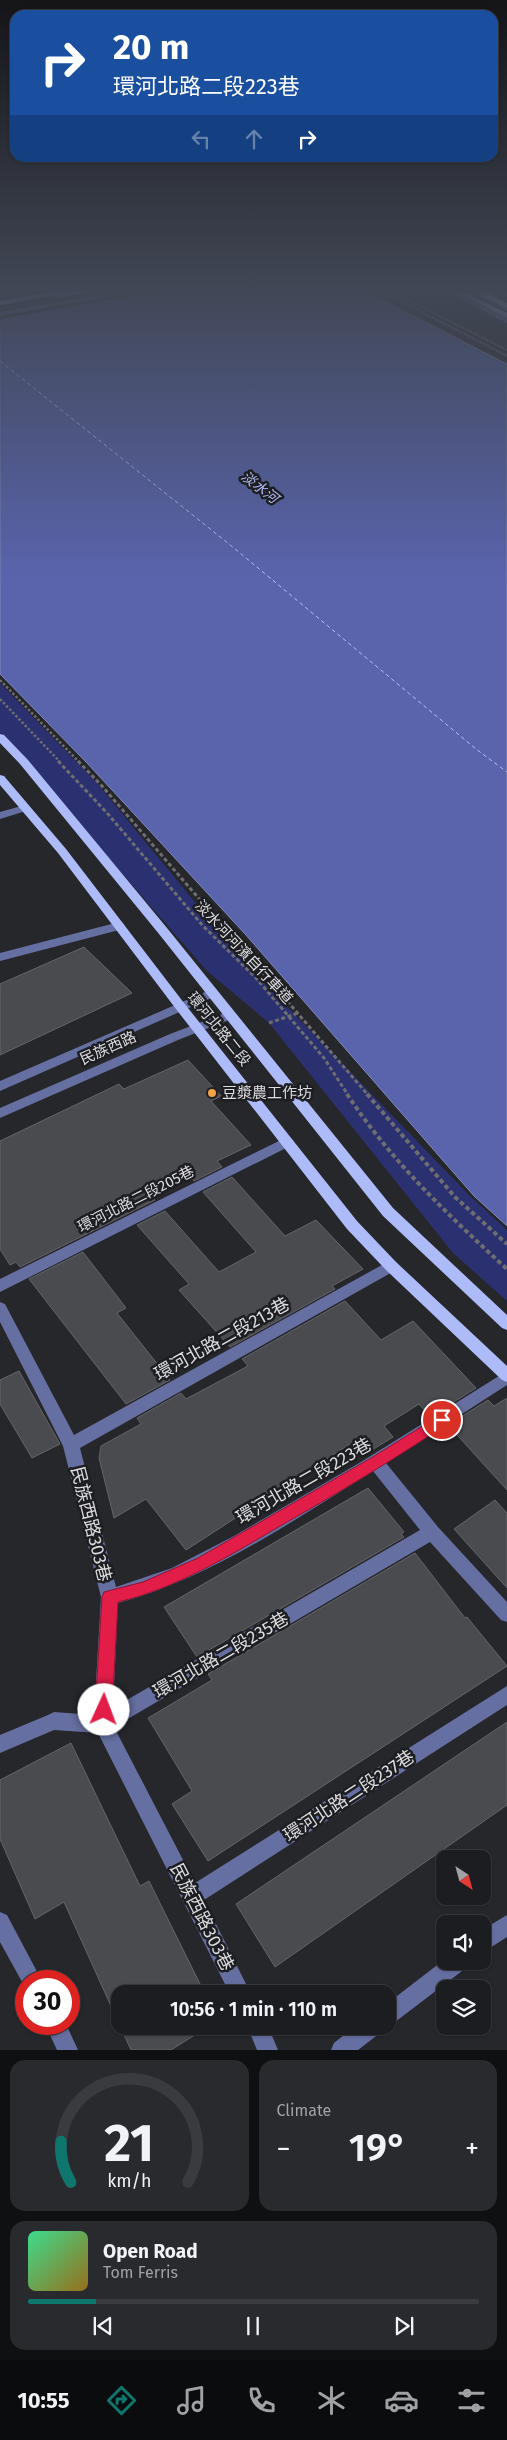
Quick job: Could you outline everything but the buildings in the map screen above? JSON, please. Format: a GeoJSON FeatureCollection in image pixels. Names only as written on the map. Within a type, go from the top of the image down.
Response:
{"type":"FeatureCollection","features":[{"type":"Feature","properties":{"kind":"main road","name":"環河北路二段"},"geometry":{"type":"LineString","coordinates":[[0,736],[43,785],[388,1212],[507,1324]]}},
{"type":"Feature","properties":{"kind":"main road","name":"環河北路二段"},"geometry":{"type":"LineString","coordinates":[[0,778],[62,851],[180,1006],[352,1225],[391,1266],[507,1377]]}},
{"type":"Feature","properties":{"kind":"street"},"geometry":{"type":"LineString","coordinates":[[0,816],[25,808]]}},
{"type":"Feature","properties":{"kind":"street"},"geometry":{"type":"LineString","coordinates":[[0,957],[119,926]]}},
{"type":"Feature","properties":{"kind":"street","name":"民族西路"},"geometry":{"type":"LineString","coordinates":[[0,1086],[212,993]]}},
{"type":"Feature","properties":{"kind":"street","name":"民族西路"},"geometry":{"type":"LineString","coordinates":[[0,1113],[198,1027],[230,1015]]}},
{"type":"Feature","properties":{"kind":"street","name":"環河北路二段205巷"},"geometry":{"type":"LineString","coordinates":[[0,1286],[287,1142]]}},
{"type":"Feature","properties":{"kind":"street","name":"環河北路二段213巷"},"geometry":{"type":"LineString","coordinates":[[71,1445],[391,1266]]}},
{"type":"Feature","properties":{"kind":"street","name":"民族西路303巷"},"geometry":{"type":"LineString","coordinates":[[0,1308],[71,1445],[110,1597],[103,1724],[236,1985]]}},
{"type":"Feature","properties":{"kind":"street","name":"環河北路二段223巷"},"geometry":{"type":"LineString","coordinates":[[110,1597],[145,1589],[203,1563],[376,1463],[507,1377]]}},
{"type":"Feature","properties":{"kind":"street"},"geometry":{"type":"LineString","coordinates":[[376,1463],[432,1532],[507,1614]]}},
{"type":"Feature","properties":{"kind":"street","name":"環河北路二段235巷"},"geometry":{"type":"LineString","coordinates":[[103,1724],[432,1532]]}},
{"type":"Feature","properties":{"kind":"street","name":"環河北路二段237巷"},"geometry":{"type":"LineString","coordinates":[[192,1896],[507,1695]]}},
{"type":"Feature","properties":{"kind":"street"},"geometry":{"type":"LineString","coordinates":[[0,1744],[54,1721],[103,1724]]}},
{"type":"Feature","properties":{"kind":"street"},"geometry":{"type":"LineString","coordinates":[[0,1922],[26,1970]]}},
{"type":"Feature","properties":{"kind":"street"},"geometry":{"type":"LineString","coordinates":[[491,1937],[507,1925]]}},
{"type":"Feature","properties":{"kind":"street"},"geometry":{"type":"LineString","coordinates":[[396,2009],[447,1970]]}},
{"type":"Feature","properties":{"kind":"street"},"geometry":{"type":"LineString","coordinates":[[60,2035],[68,2050]]}},
{"type":"Feature","properties":{"kind":"street"},"geometry":{"type":"LineString","coordinates":[[261,2035],[268,2050]]}},
{"type":"Feature","properties":{"kind":"street"},"geometry":{"type":"LineString","coordinates":[[341,2050],[361,2035]]}},
{"type":"Feature","properties":{"kind":"path"},"geometry":{"type":"LineString","coordinates":[[0,680],[102,786],[455,1197],[507,1244]]}},
{"type":"Feature","properties":{"kind":"path","name":"淡水河河濱自行車道"},"geometry":{"type":"LineString","coordinates":[[0,699],[108,814],[203,926],[256,978],[324,1058],[368,1126],[434,1202],[507,1269]]}},
{"type":"Feature","properties":{"kind":"path"},"geometry":{"type":"LineString","coordinates":[[269,1023],[298,1013]]}},
{"type":"Feature","properties":{"kind":"shaded area"},"geometry":{"type":"Polygon","coordinates":[[[0,683],[97,783],[245,963],[469,1195],[507,1230],[507,1301],[453,1253],[269,1023],[207,971],[0,733],[0,683]]]}},
{"type":"Feature","properties":{"kind":"water","name":"淡水河"},"geometry":{"type":"Polygon","coordinates":[[[0,387],[507,387],[507,1226],[474,1196],[246,935],[87,763],[0,674],[0,387]]]}},
{"type":"Feature","properties":{"kind":"ferry route"},"geometry":{"type":"LineString","coordinates":[[32,387],[234,548],[476,749],[507,772]]}},
{"type":"Feature","properties":{"kind":"place","name":"豆漿農工作坊"},"geometry":{"type":"Point","coordinates":[212,1093]}},
{"type":"Feature","properties":{"kind":"route"},"geometry":{"type":"LineString","coordinates":[[104,1710],[110,1597],[145,1589],[203,1563],[376,1463],[442,1420]]}}]}
